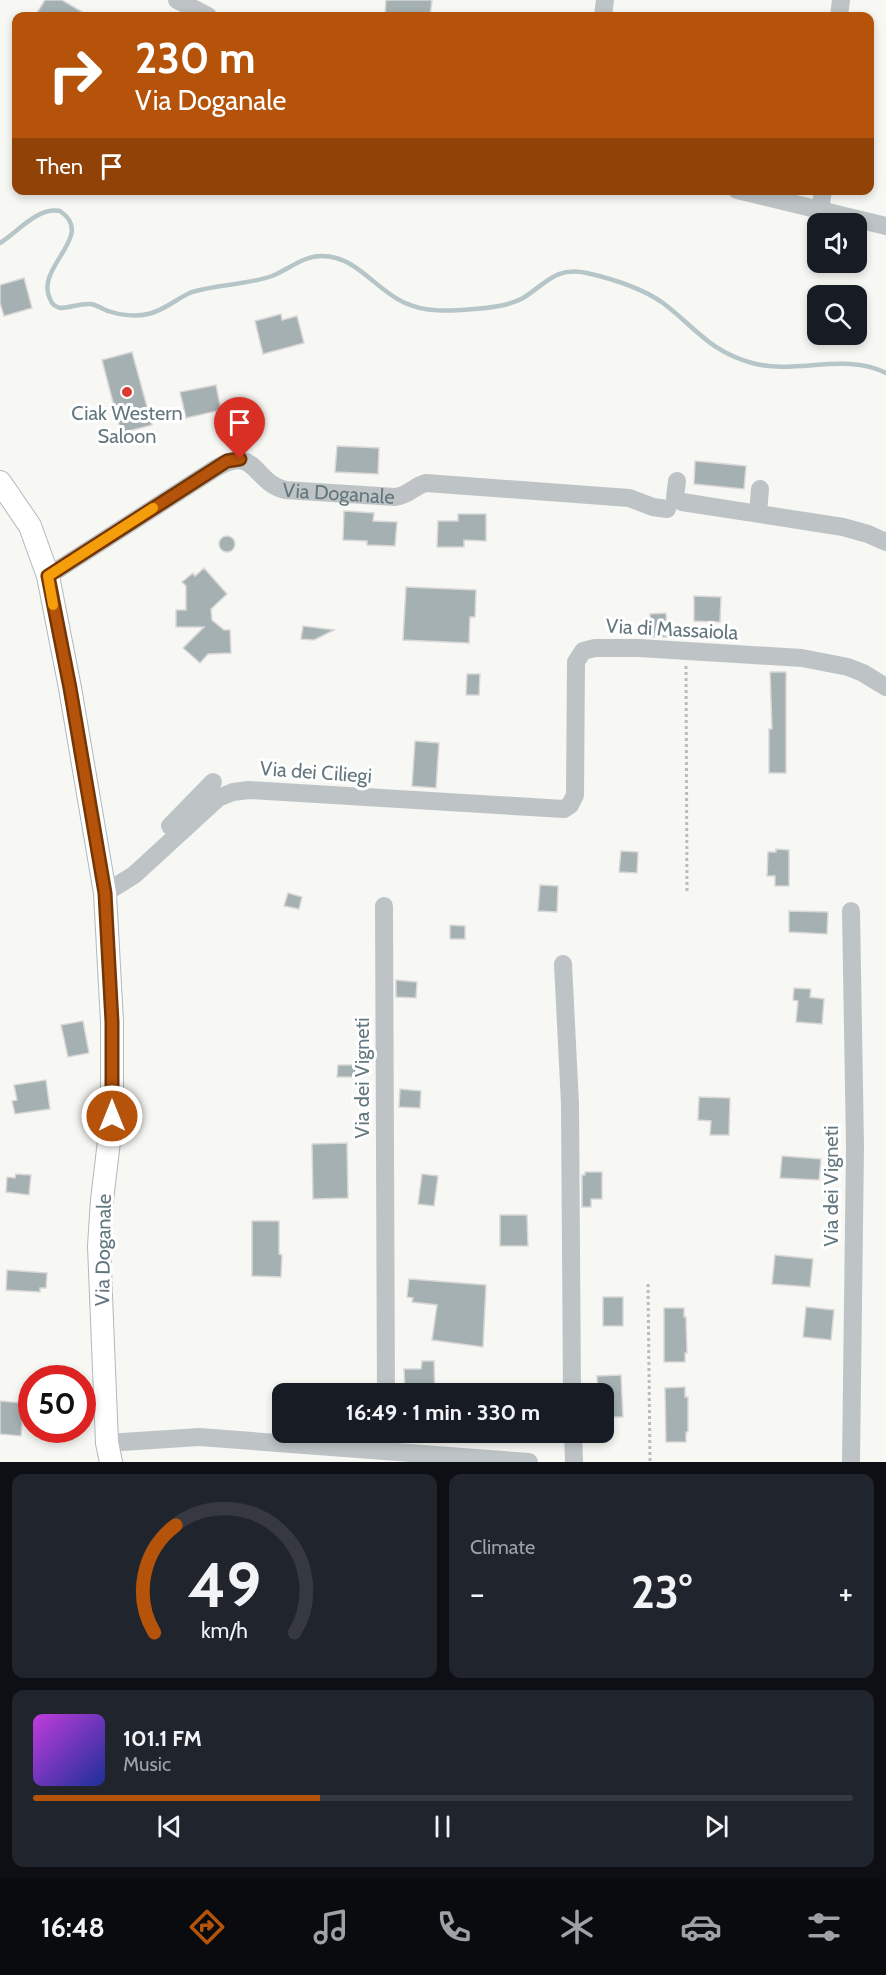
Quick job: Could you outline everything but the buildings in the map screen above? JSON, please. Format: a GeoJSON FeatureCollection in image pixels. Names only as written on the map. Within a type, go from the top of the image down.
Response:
{"type":"FeatureCollection","features":[{"type":"Feature","properties":{"kind":"main road","name":"Via Doganale"},"geometry":{"type":"LineString","coordinates":[[0,482],[9,503],[36,538],[48,576],[70,688],[104,887],[112,1022],[112,1116],[99,1246],[109,1453]]}},
{"type":"Feature","properties":{"kind":"street"},"geometry":{"type":"LineString","coordinates":[[177,0],[200,12]]}},
{"type":"Feature","properties":{"kind":"street"},"geometry":{"type":"LineString","coordinates":[[757,195],[886,226]]}},
{"type":"Feature","properties":{"kind":"street"},"geometry":{"type":"LineString","coordinates":[[820,211],[822,195]]}},
{"type":"Feature","properties":{"kind":"street","name":"Via Doganale"},"geometry":{"type":"LineString","coordinates":[[48,576],[216,468],[236,459],[246,462],[274,485],[285,490],[395,497],[405,495],[420,484],[426,483],[629,498],[653,507],[667,509]]}},
{"type":"Feature","properties":{"kind":"street"},"geometry":{"type":"LineString","coordinates":[[677,481],[675,497],[679,501],[843,527],[886,542]]}},
{"type":"Feature","properties":{"kind":"street"},"geometry":{"type":"LineString","coordinates":[[758,513],[760,489]]}},
{"type":"Feature","properties":{"kind":"street","name":"Via di Massaiola"},"geometry":{"type":"LineString","coordinates":[[561,810],[568,807],[575,795],[575,672],[580,654],[595,648],[639,648],[802,658],[829,662],[856,670],[886,687]]}},
{"type":"Feature","properties":{"kind":"street"},"geometry":{"type":"LineString","coordinates":[[104,887],[130,867],[213,782]]}},
{"type":"Feature","properties":{"kind":"street","name":"Via dei Ciliegi"},"geometry":{"type":"LineString","coordinates":[[104,887],[134,875],[218,798],[233,792],[249,790],[561,810]]}},
{"type":"Feature","properties":{"kind":"street","name":"Via dei Vigneti"},"geometry":{"type":"LineString","coordinates":[[384,906],[386,1383]]}},
{"type":"Feature","properties":{"kind":"street","name":"Via dei Vigneti"},"geometry":{"type":"LineString","coordinates":[[850,911],[855,1146],[851,1462]]}},
{"type":"Feature","properties":{"kind":"street"},"geometry":{"type":"LineString","coordinates":[[563,964],[570,1104],[572,1383]]}},
{"type":"Feature","properties":{"kind":"street"},"geometry":{"type":"LineString","coordinates":[[109,1453],[199,1437],[529,1462]]}},
{"type":"Feature","properties":{"kind":"street"},"geometry":{"type":"LineString","coordinates":[[386,1443],[386,1451]]}},
{"type":"Feature","properties":{"kind":"street"},"geometry":{"type":"LineString","coordinates":[[573,1443],[574,1462]]}},
{"type":"Feature","properties":{"kind":"path"},"geometry":{"type":"LineString","coordinates":[[686,651],[687,892]]}},
{"type":"Feature","properties":{"kind":"path"},"geometry":{"type":"LineString","coordinates":[[648,1284],[650,1462]]}},
{"type":"Feature","properties":{"kind":"waterway"},"geometry":{"type":"LineString","coordinates":[[0,243],[36,216],[60,211],[70,221],[72,231],[50,275],[47,287],[52,302],[60,308],[91,304],[108,311],[138,315],[160,310],[192,292],[262,279],[302,260],[322,256],[345,261],[393,296],[411,306],[438,310],[480,309],[506,305],[518,301],[559,274],[576,271],[637,288],[663,303],[714,345],[737,358],[752,363],[786,367],[854,364],[886,373]]}},
{"type":"Feature","properties":{"kind":"slow traffic"},"geometry":{"type":"LineString","coordinates":[[53,605],[48,576],[153,508]]}},
{"type":"Feature","properties":{"kind":"place","name":"Ciak Western Saloon"},"geometry":{"type":"Point","coordinates":[127,392]}},
{"type":"Feature","properties":{"kind":"route"},"geometry":{"type":"LineString","coordinates":[[112,1116],[112,1022],[105,893],[70,688],[48,576],[227,461],[240,459]]}}]}
